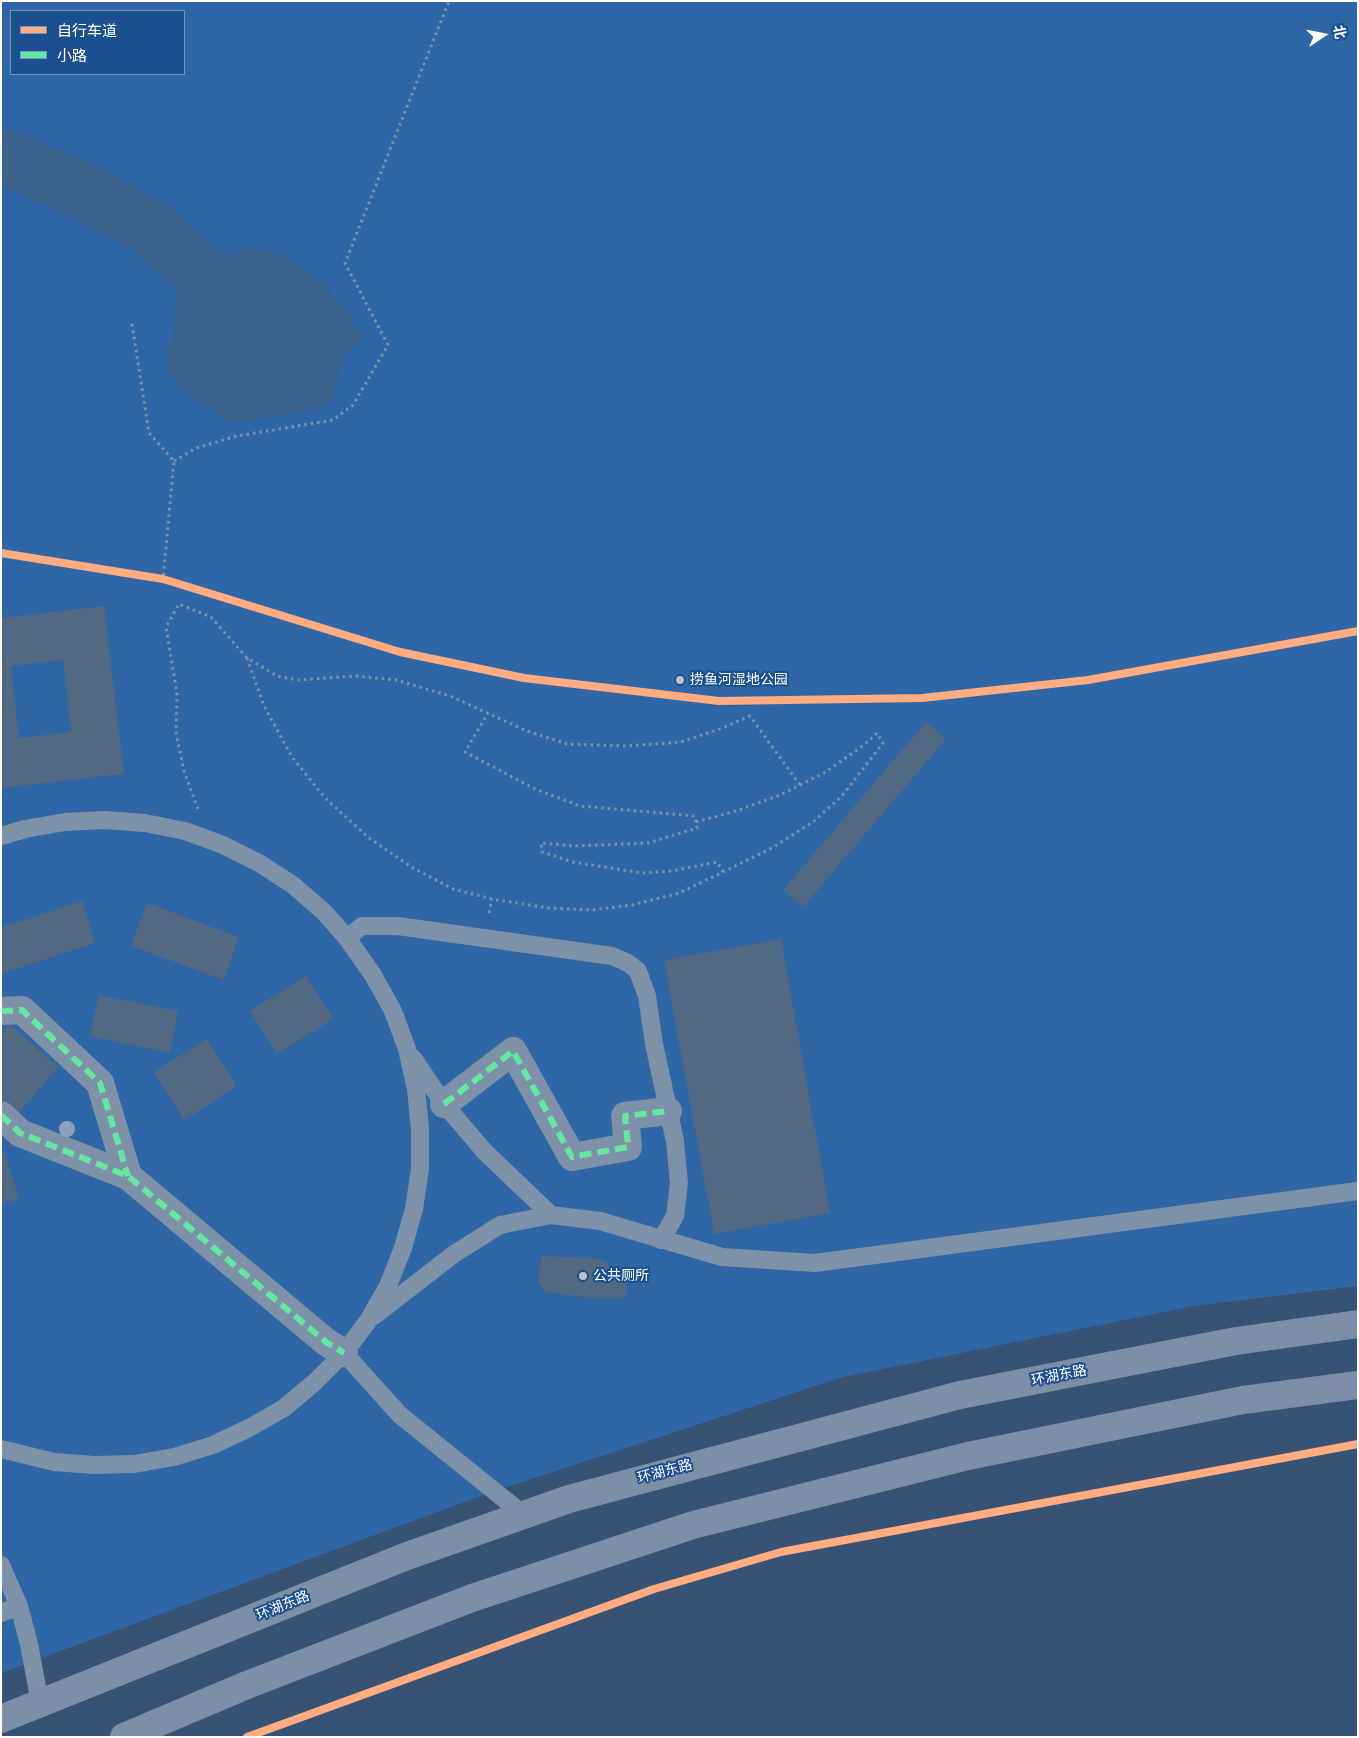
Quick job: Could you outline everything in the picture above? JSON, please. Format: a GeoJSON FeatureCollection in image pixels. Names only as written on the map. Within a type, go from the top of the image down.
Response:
{"type":"FeatureCollection","features":[{"type":"Feature","properties":{"kind":"main road","name":"环湖东路"},"geometry":{"type":"LineString","coordinates":[[1,1718],[407,1556],[569,1499],[672,1470],[960,1395],[1236,1340],[1358,1324]]}},
{"type":"Feature","properties":{"kind":"main road"},"geometry":{"type":"LineString","coordinates":[[124,1737],[246,1685],[472,1598],[693,1525],[968,1456],[1243,1400],[1358,1385]]}},
{"type":"Feature","properties":{"kind":"street"},"geometry":{"type":"LineString","coordinates":[[1,1011],[22,1010],[100,1083],[128,1176]]}},
{"type":"Feature","properties":{"kind":"street"},"geometry":{"type":"LineString","coordinates":[[444,1104],[513,1051],[572,1157],[628,1146],[625,1116],[668,1111]]}},
{"type":"Feature","properties":{"kind":"street"},"geometry":{"type":"LineString","coordinates":[[1,1115],[20,1133],[128,1176],[326,1342],[344,1353]]}},
{"type":"Feature","properties":{"kind":"lane"},"geometry":{"type":"LineString","coordinates":[[1,836],[25,829],[65,822],[105,820],[146,823],[223,845],[259,863],[293,885],[324,912],[347,938],[374,975],[392,1011],[407,1049],[416,1089],[420,1129],[420,1169],[414,1209],[394,1271],[368,1321],[344,1353],[315,1382],[284,1408],[249,1428],[212,1445],[174,1457],[134,1464],[94,1465],[54,1462],[1,1449]]}},
{"type":"Feature","properties":{"kind":"lane"},"geometry":{"type":"LineString","coordinates":[[347,938],[362,926],[398,926],[612,956],[628,963],[638,971],[647,996],[654,1044],[675,1141],[679,1182],[675,1216],[661,1240]]}},
{"type":"Feature","properties":{"kind":"lane"},"geometry":{"type":"LineString","coordinates":[[407,1049],[444,1104],[485,1152],[551,1215]]}},
{"type":"Feature","properties":{"kind":"lane"},"geometry":{"type":"LineString","coordinates":[[368,1321],[454,1254],[500,1225],[551,1215],[600,1222],[722,1258],[815,1263],[1358,1191]]}},
{"type":"Feature","properties":{"kind":"lane"},"geometry":{"type":"LineString","coordinates":[[344,1353],[400,1414],[524,1515]]}},
{"type":"Feature","properties":{"kind":"lane"},"geometry":{"type":"LineString","coordinates":[[1,1565],[19,1606],[40,1703]]}},
{"type":"Feature","properties":{"kind":"lane"},"geometry":{"type":"LineString","coordinates":[[1,1613],[19,1606]]}},
{"type":"Feature","properties":{"kind":"path"},"geometry":{"type":"LineString","coordinates":[[174,461],[196,448],[237,436],[333,420],[353,405],[388,345],[345,263],[449,1]]}},
{"type":"Feature","properties":{"kind":"path"},"geometry":{"type":"LineString","coordinates":[[132,324],[149,433],[174,461],[164,579]]}},
{"type":"Feature","properties":{"kind":"path"},"geometry":{"type":"LineString","coordinates":[[154,577],[173,582]]}},
{"type":"Feature","properties":{"kind":"path"},"geometry":{"type":"LineString","coordinates":[[199,837],[198,809],[184,772],[176,732],[177,694],[166,627],[179,604],[210,618],[234,640],[247,658],[264,706],[292,757],[325,798],[369,838],[413,868],[453,889],[492,899],[548,908],[592,910],[632,905],[679,893],[772,848],[814,822],[842,796],[883,744],[877,733],[864,745],[824,773],[800,785],[736,812],[696,822]]}},
{"type":"Feature","properties":{"kind":"path"},"geometry":{"type":"LineString","coordinates":[[247,658],[277,676],[298,680],[355,676],[396,680],[450,696],[527,731],[567,744],[626,746],[681,742],[720,729],[750,716],[800,785]]}},
{"type":"Feature","properties":{"kind":"path"},"geometry":{"type":"LineString","coordinates":[[488,713],[465,752],[535,789],[580,806],[694,816],[698,828],[648,843],[575,846],[541,843],[542,852],[573,862],[642,873],[671,871],[717,862],[724,872]]}},
{"type":"Feature","properties":{"kind":"shaded area","name":"捞鱼河湿地公园"},"geometry":{"type":"Polygon","coordinates":[[[1,1],[1358,1],[1358,1286],[1194,1306],[843,1377],[486,1494],[1,1673],[1,1]]]}},
{"type":"Feature","properties":{"kind":"shaded area"},"geometry":{"type":"Polygon","coordinates":[[[254,247],[264,252],[281,254],[329,288],[334,299],[344,305],[362,339],[343,355],[332,399],[314,410],[231,423],[212,409],[192,399],[176,382],[169,372],[168,349],[173,338],[175,303],[183,280],[214,260],[254,247]]]}},
{"type":"Feature","properties":{"kind":"building"},"geometry":{"type":"Polygon","coordinates":[[[104,606],[124,774],[1,788],[1,618],[104,606]],[[63,660],[11,666],[19,738],[71,732],[63,660]]]}},
{"type":"Feature","properties":{"kind":"building"},"geometry":{"type":"Polygon","coordinates":[[[926,722],[946,739],[803,907],[783,890],[926,722]]]}},
{"type":"Feature","properties":{"kind":"building"},"geometry":{"type":"Polygon","coordinates":[[[82,901],[95,943],[1,974],[1,928],[82,901]]]}},
{"type":"Feature","properties":{"kind":"building"},"geometry":{"type":"Polygon","coordinates":[[[147,903],[239,937],[224,980],[131,946],[147,903]]]}},
{"type":"Feature","properties":{"kind":"building"},"geometry":{"type":"Polygon","coordinates":[[[781,939],[830,1213],[714,1234],[664,960],[781,939]]]}},
{"type":"Feature","properties":{"kind":"building"},"geometry":{"type":"Polygon","coordinates":[[[306,976],[333,1019],[277,1054],[250,1011],[306,976]]]}},
{"type":"Feature","properties":{"kind":"building"},"geometry":{"type":"Polygon","coordinates":[[[99,995],[178,1011],[170,1053],[90,1036],[99,995]]]}},
{"type":"Feature","properties":{"kind":"building"},"geometry":{"type":"Polygon","coordinates":[[[9,1024],[58,1067],[18,1114],[1,1099],[1,1033],[9,1024]]]}},
{"type":"Feature","properties":{"kind":"building"},"geometry":{"type":"Polygon","coordinates":[[[207,1039],[237,1086],[184,1120],[154,1072],[207,1039]]]}},
{"type":"Feature","properties":{"kind":"building"},"geometry":{"type":"Polygon","coordinates":[[[4,1151],[19,1199],[1,1204],[1,1152],[4,1151]]]}},
{"type":"Feature","properties":{"kind":"building","name":"公共厕所"},"geometry":{"type":"Polygon","coordinates":[[[541,1256],[594,1258],[607,1262],[609,1269],[627,1270],[626,1298],[590,1298],[546,1292],[538,1282],[541,1256]]]}},
{"type":"Feature","properties":{"kind":"waterway"},"geometry":{"type":"LineString","coordinates":[[1,158],[9,159],[90,194],[153,230],[199,271]]}},
{"type":"Feature","properties":{"kind":"marked path"},"geometry":{"type":"LineString","coordinates":[[1,1011],[22,1010],[100,1083],[128,1176]]}},
{"type":"Feature","properties":{"kind":"marked path"},"geometry":{"type":"LineString","coordinates":[[444,1104],[513,1051],[572,1157],[628,1147],[625,1116],[668,1111]]}},
{"type":"Feature","properties":{"kind":"marked path"},"geometry":{"type":"LineString","coordinates":[[1,1115],[20,1133],[128,1176],[326,1342],[344,1353]]}},
{"type":"Feature","properties":{"kind":"cycle path"},"geometry":{"type":"LineString","coordinates":[[1,553],[163,579],[400,652],[524,678],[719,701],[922,698],[1088,680],[1358,631]]}},
{"type":"Feature","properties":{"kind":"cycle path"},"geometry":{"type":"LineString","coordinates":[[247,1737],[654,1589],[781,1552],[1358,1444]]}},
{"type":"Feature","properties":{"kind":"place","name":"捞鱼河湿地公园"},"geometry":{"type":"Point","coordinates":[680,680]}},
{"type":"Feature","properties":{"kind":"place","name":"公共厕所"},"geometry":{"type":"Point","coordinates":[583,1276]}}]}
